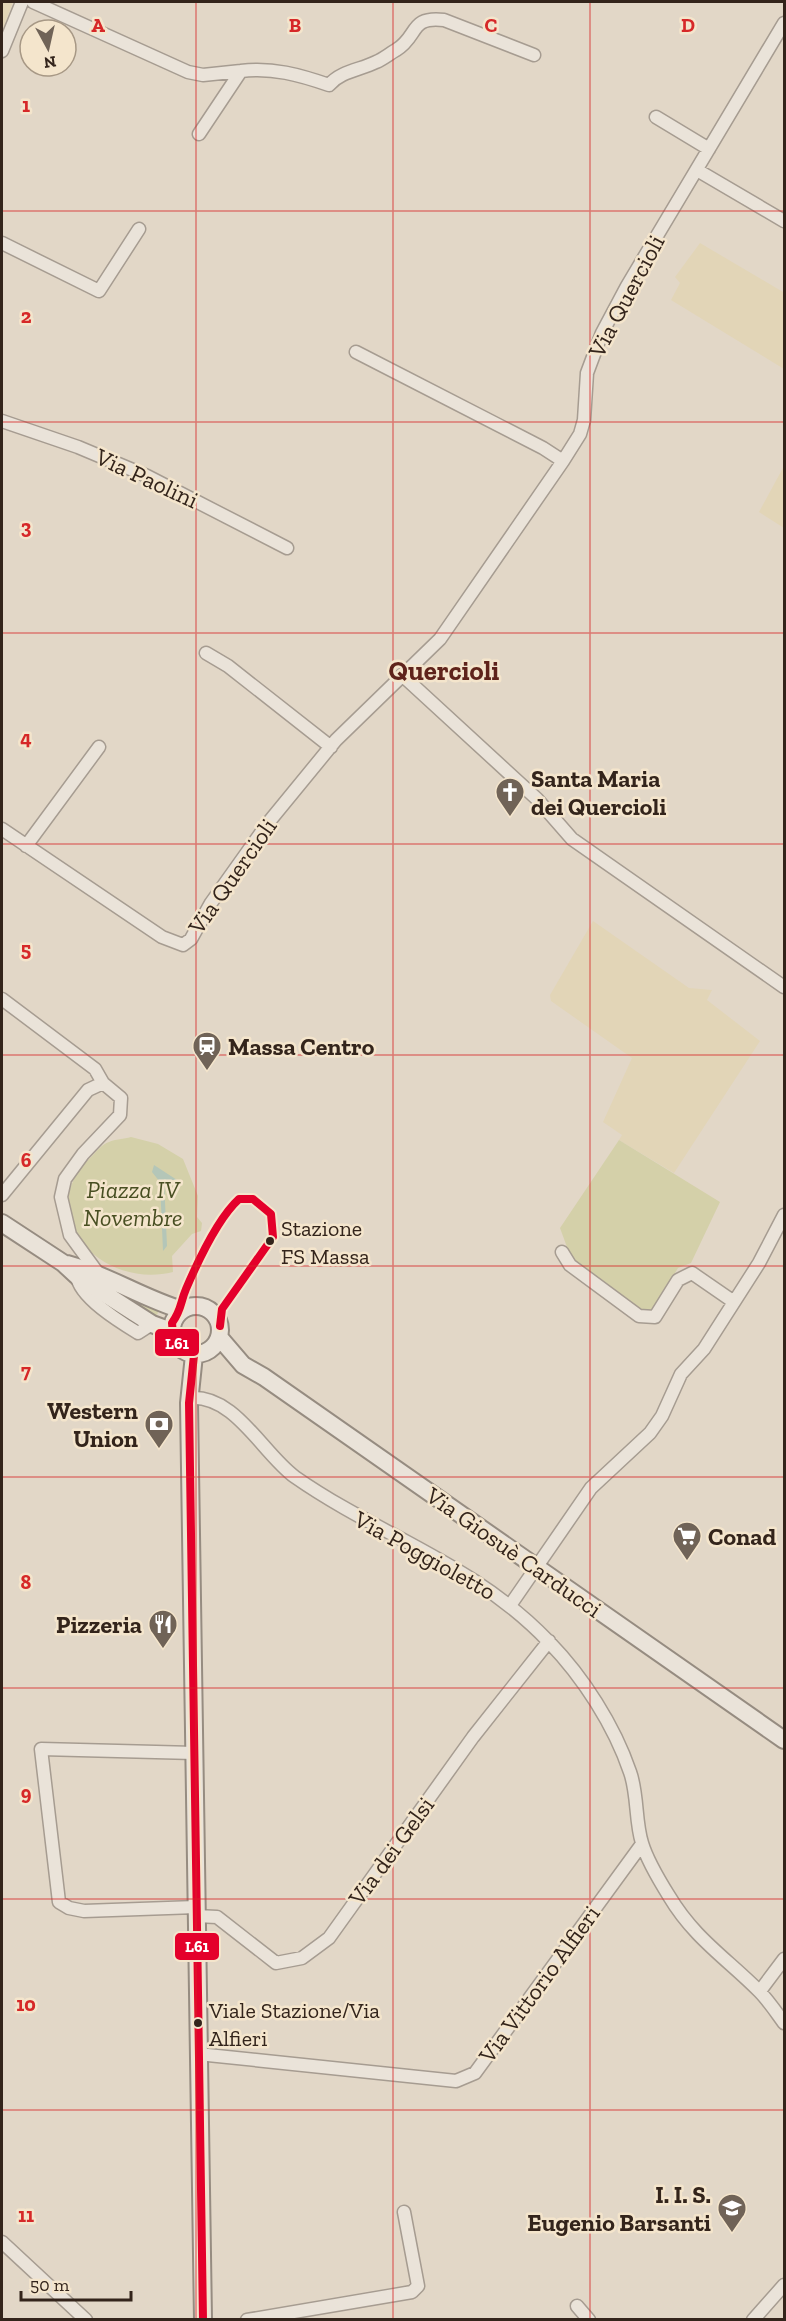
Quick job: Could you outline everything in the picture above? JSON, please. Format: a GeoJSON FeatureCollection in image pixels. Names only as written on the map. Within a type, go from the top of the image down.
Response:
{"type":"FeatureCollection","features":[{"type":"Feature","properties":{"kind":"main road"},"geometry":{"type":"LineString","coordinates":[[2,1223],[63,1263],[77,1276],[152,1324],[171,1331]]}},
{"type":"Feature","properties":{"kind":"main road"},"geometry":{"type":"LineString","coordinates":[[63,1263],[97,1272],[156,1302],[182,1310],[198,1306],[210,1311],[220,1326],[219,1337],[209,1350],[194,1355],[178,1347],[171,1331],[172,1323],[182,1310]]}},
{"type":"Feature","properties":{"kind":"main road","name":"Via Giosuè Carducci"},"geometry":{"type":"LineString","coordinates":[[219,1337],[243,1365],[274,1383],[784,1740]]}},
{"type":"Feature","properties":{"kind":"main road"},"geometry":{"type":"LineString","coordinates":[[194,1355],[189,1398],[203,2319]]}},
{"type":"Feature","properties":{"kind":"street"},"geometry":{"type":"LineString","coordinates":[[2,47],[22,2]]}},
{"type":"Feature","properties":{"kind":"street"},"geometry":{"type":"LineString","coordinates":[[33,2],[188,72],[202,75],[266,70],[293,73],[329,85],[336,77],[377,62],[404,45],[420,22],[428,19],[444,20],[534,55]]}},
{"type":"Feature","properties":{"kind":"street","name":"Via Quercioli"},"geometry":{"type":"LineString","coordinates":[[2,830],[162,937],[183,945],[191,939],[211,903],[268,823],[331,747],[440,639],[563,461],[580,434],[584,420],[587,373],[602,333],[784,23]]}},
{"type":"Feature","properties":{"kind":"street"},"geometry":{"type":"LineString","coordinates":[[199,134],[241,71]]}},
{"type":"Feature","properties":{"kind":"street"},"geometry":{"type":"LineString","coordinates":[[656,117],[709,148]]}},
{"type":"Feature","properties":{"kind":"street"},"geometry":{"type":"LineString","coordinates":[[696,170],[784,221]]}},
{"type":"Feature","properties":{"kind":"street"},"geometry":{"type":"LineString","coordinates":[[2,243],[99,291],[139,229]]}},
{"type":"Feature","properties":{"kind":"street"},"geometry":{"type":"LineString","coordinates":[[356,352],[543,448],[563,461]]}},
{"type":"Feature","properties":{"kind":"street","name":"Via Paolini"},"geometry":{"type":"LineString","coordinates":[[2,421],[78,447],[147,476],[287,548]]}},
{"type":"Feature","properties":{"kind":"street"},"geometry":{"type":"LineString","coordinates":[[206,653],[228,666],[331,747]]}},
{"type":"Feature","properties":{"kind":"street"},"geometry":{"type":"LineString","coordinates":[[402,675],[537,799],[572,839],[784,987]]}},
{"type":"Feature","properties":{"kind":"street"},"geometry":{"type":"LineString","coordinates":[[26,846],[99,747]]}},
{"type":"Feature","properties":{"kind":"street"},"geometry":{"type":"LineString","coordinates":[[2,999],[95,1069],[103,1083],[121,1098],[120,1114],[83,1154],[65,1179],[61,1197],[70,1235],[97,1272]]}},
{"type":"Feature","properties":{"kind":"street"},"geometry":{"type":"LineString","coordinates":[[2,1195],[88,1090],[103,1083]]}},
{"type":"Feature","properties":{"kind":"street"},"geometry":{"type":"LineString","coordinates":[[511,1604],[591,1488],[650,1433],[662,1416],[681,1374],[704,1348],[734,1302],[784,1215]]}},
{"type":"Feature","properties":{"kind":"street"},"geometry":{"type":"LineString","coordinates":[[562,1252],[570,1265],[639,1316],[655,1317],[678,1280],[692,1274],[734,1302]]}},
{"type":"Feature","properties":{"kind":"street","name":"Via Poggioletto"},"geometry":{"type":"LineString","coordinates":[[189,1398],[203,1397],[237,1418],[286,1470],[346,1511],[456,1567],[511,1604],[549,1641],[575,1671],[618,1742],[631,1774],[642,1844],[669,1897],[705,1944],[760,1991],[784,2023]]}},
{"type":"Feature","properties":{"kind":"street","name":"Via dei Gelsi"},"geometry":{"type":"LineString","coordinates":[[194,1753],[41,1749],[59,1902],[69,1908],[84,1911],[196,1912],[217,1917],[276,1963],[302,1958],[329,1938],[473,1737],[549,1641]]}},
{"type":"Feature","properties":{"kind":"street","name":"Via Vittorio Alfieri"},"geometry":{"type":"LineString","coordinates":[[198,2054],[456,2081],[475,2073],[642,1844]]}},
{"type":"Feature","properties":{"kind":"street"},"geometry":{"type":"LineString","coordinates":[[760,1991],[784,1959]]}},
{"type":"Feature","properties":{"kind":"street"},"geometry":{"type":"LineString","coordinates":[[247,2319],[412,2292],[417,2286],[404,2212]]}},
{"type":"Feature","properties":{"kind":"street"},"geometry":{"type":"LineString","coordinates":[[2,2242],[86,2319]]}},
{"type":"Feature","properties":{"kind":"street"},"geometry":{"type":"LineString","coordinates":[[753,2319],[784,2285]]}},
{"type":"Feature","properties":{"kind":"street"},"geometry":{"type":"LineString","coordinates":[[577,2306],[589,2319]]}},
{"type":"Feature","properties":{"kind":"shaded area"},"geometry":{"type":"Polygon","coordinates":[[[2,2],[13,2],[2,31],[2,2]]]}},
{"type":"Feature","properties":{"kind":"shaded area"},"geometry":{"type":"Polygon","coordinates":[[[700,243],[783,292],[784,290],[784,369],[671,300],[680,283],[675,277],[700,243]]]}},
{"type":"Feature","properties":{"kind":"shaded area"},"geometry":{"type":"Polygon","coordinates":[[[784,466],[784,528],[759,512],[784,466]]]}},
{"type":"Feature","properties":{"kind":"shaded area"},"geometry":{"type":"Polygon","coordinates":[[[593,921],[689,988],[712,990],[707,1000],[760,1041],[674,1173],[619,1140],[622,1135],[603,1122],[632,1058],[551,1001],[550,995],[593,921]]]}},
{"type":"Feature","properties":{"kind":"shaded area"},"geometry":{"type":"Polygon","coordinates":[[[154,1165],[177,1180],[164,1180],[167,1246],[163,1251],[160,1182],[152,1172],[154,1165]]]}},
{"type":"Feature","properties":{"kind":"green space","name":"Piazza IV Novembre"},"geometry":{"type":"Polygon","coordinates":[[[131,1137],[158,1144],[183,1159],[198,1196],[197,1217],[202,1223],[201,1231],[192,1234],[172,1256],[173,1272],[146,1275],[121,1270],[99,1259],[82,1243],[71,1223],[68,1202],[74,1179],[104,1144],[131,1137]]]}},
{"type":"Feature","properties":{"kind":"green space"},"geometry":{"type":"Polygon","coordinates":[[[619,1140],[720,1202],[691,1263],[678,1268],[652,1311],[641,1310],[571,1258],[560,1228],[619,1140]]]}},
{"type":"Feature","properties":{"kind":"green space"},"geometry":{"type":"Polygon","coordinates":[[[107,1285],[159,1310],[155,1320],[107,1285]]]}},
{"type":"Feature","properties":{"kind":"transit line","name":"L61"},"geometry":{"type":"LineString","coordinates":[[203,2320],[189,1403],[194,1355],[177,1343],[173,1335],[172,1323],[178,1314],[196,1266],[223,1218],[239,1199],[253,1199],[271,1214],[273,1237],[222,1309],[220,1326]]}},
{"type":"Feature","properties":{"kind":"place","name":"Santa Maria dei Quercioli"},"geometry":{"type":"Point","coordinates":[510,818]}},
{"type":"Feature","properties":{"kind":"place","name":"Massa Centro"},"geometry":{"type":"Point","coordinates":[207,1072]}},
{"type":"Feature","properties":{"kind":"place","name":"Stazione FS Massa"},"geometry":{"type":"Point","coordinates":[270,1241]}},
{"type":"Feature","properties":{"kind":"place","name":"Western Union"},"geometry":{"type":"Point","coordinates":[159,1450]}},
{"type":"Feature","properties":{"kind":"place","name":"Conad"},"geometry":{"type":"Point","coordinates":[687,1562]}},
{"type":"Feature","properties":{"kind":"place","name":"Pizzeria"},"geometry":{"type":"Point","coordinates":[163,1650]}},
{"type":"Feature","properties":{"kind":"place","name":"Viale Stazione/Via Alfieri"},"geometry":{"type":"Point","coordinates":[198,2023]}},
{"type":"Feature","properties":{"kind":"place","name":"I. I. S. Eugenio Barsanti"},"geometry":{"type":"Point","coordinates":[732,2234]}},
{"type":"Feature","properties":{"kind":"district","name":"Quercioli"},"geometry":{"type":"Point","coordinates":[444,671]}}]}
